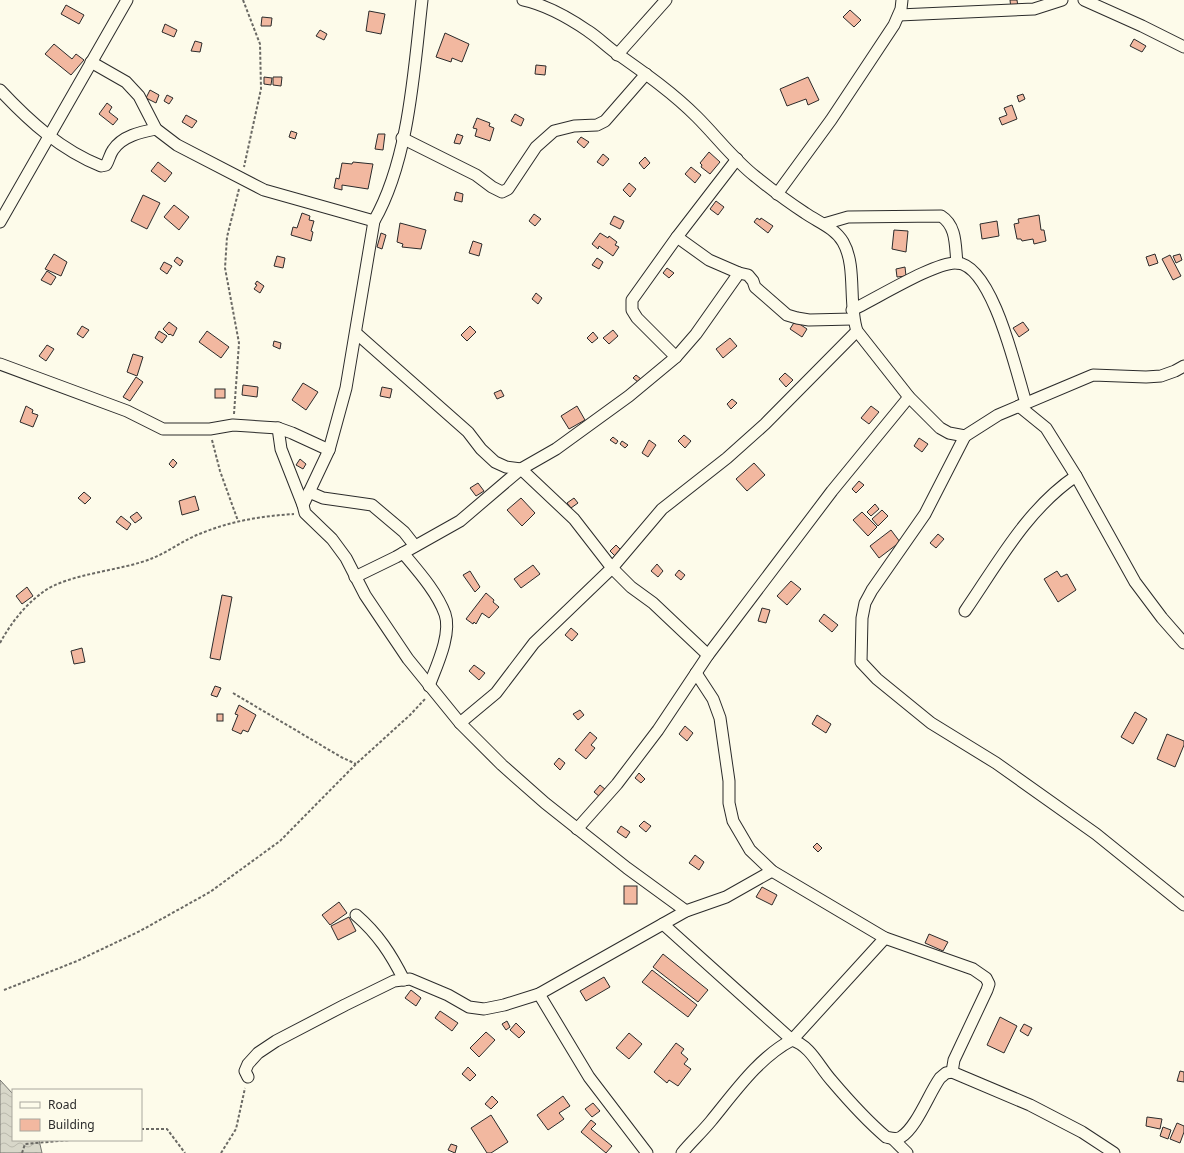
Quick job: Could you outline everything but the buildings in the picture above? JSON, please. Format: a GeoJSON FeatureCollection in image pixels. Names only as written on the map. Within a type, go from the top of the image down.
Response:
{"type":"FeatureCollection","features":[{"type":"Feature","properties":{"kind":"street"},"geometry":{"type":"LineString","coordinates":[[0,222],[127,0]]}},
{"type":"Feature","properties":{"kind":"street"},"geometry":{"type":"LineString","coordinates":[[304,509],[309,492],[329,450],[346,388],[356,333],[365,264],[374,221],[385,201],[394,175],[402,138],[413,75],[422,0]]}},
{"type":"Feature","properties":{"kind":"street"},"geometry":{"type":"LineString","coordinates":[[523,0],[534,2],[589,31],[617,55],[646,74],[697,117],[737,159],[778,194],[824,224],[835,233],[847,251],[852,286],[852,315],[857,331],[910,397],[940,428],[949,434],[965,436]]}},
{"type":"Feature","properties":{"kind":"street"},"geometry":{"type":"LineString","coordinates":[[617,55],[666,0]]}},
{"type":"Feature","properties":{"kind":"street"},"geometry":{"type":"LineString","coordinates":[[778,194],[831,120],[894,26],[899,15],[902,0]]}},
{"type":"Feature","properties":{"kind":"street"},"geometry":{"type":"LineString","coordinates":[[899,15],[1034,10],[1062,0]]}},
{"type":"Feature","properties":{"kind":"street"},"geometry":{"type":"LineString","coordinates":[[1084,0],[1184,47]]}},
{"type":"Feature","properties":{"kind":"street"},"geometry":{"type":"LineString","coordinates":[[91,62],[126,82],[139,96],[156,129],[177,145],[264,190],[374,221]]}},
{"type":"Feature","properties":{"kind":"street"},"geometry":{"type":"LineString","coordinates":[[402,138],[476,175],[492,187],[502,192],[508,189],[536,147],[554,130],[574,126],[597,125],[605,121],[646,74]]}},
{"type":"Feature","properties":{"kind":"street"},"geometry":{"type":"LineString","coordinates":[[0,90],[21,113],[48,136],[70,152],[101,166],[106,165],[113,150],[123,140],[141,132],[156,129]]}},
{"type":"Feature","properties":{"kind":"street"},"geometry":{"type":"LineString","coordinates":[[676,357],[637,318],[632,310],[632,300],[638,289],[737,159]]}},
{"type":"Feature","properties":{"kind":"street"},"geometry":{"type":"LineString","coordinates":[[824,224],[848,217],[942,216],[947,219],[952,226],[957,263]]}},
{"type":"Feature","properties":{"kind":"street"},"geometry":{"type":"LineString","coordinates":[[677,237],[709,260],[751,278],[755,287],[787,315],[809,320],[852,315],[926,272],[946,264],[957,263],[966,266],[985,285],[1008,337],[1023,405],[1046,428],[1076,476],[1136,582],[1162,618],[1184,643]]}},
{"type":"Feature","properties":{"kind":"street"},"geometry":{"type":"LineString","coordinates":[[355,577],[403,553],[460,521],[522,469],[556,449],[629,396],[676,357],[696,334],[739,273]]}},
{"type":"Feature","properties":{"kind":"street"},"geometry":{"type":"LineString","coordinates":[[460,723],[496,693],[534,643],[612,568],[662,509],[727,458],[765,424],[857,331]]}},
{"type":"Feature","properties":{"kind":"street"},"geometry":{"type":"LineString","coordinates":[[356,333],[468,432],[481,449],[496,462],[506,467],[522,469],[574,519],[612,568],[631,586],[653,603],[708,656]]}},
{"type":"Feature","properties":{"kind":"street"},"geometry":{"type":"LineString","coordinates":[[0,364],[127,411],[163,429],[210,429],[233,425],[278,428],[329,450]]}},
{"type":"Feature","properties":{"kind":"street"},"geometry":{"type":"LineString","coordinates":[[1184,366],[1161,376],[1146,377],[1093,375],[998,415],[965,436],[925,514],[872,590],[866,603],[861,636],[861,662],[876,679],[931,723],[996,763],[1096,834],[1184,905]]}},
{"type":"Feature","properties":{"kind":"street"},"geometry":{"type":"LineString","coordinates":[[577,829],[617,784],[658,730],[708,656],[832,491],[910,397]]}},
{"type":"Feature","properties":{"kind":"street"},"geometry":{"type":"LineString","coordinates":[[278,428],[281,449],[304,509],[332,539],[346,558],[355,577],[385,626],[431,688],[460,723],[502,765],[577,829],[686,911]]}},
{"type":"Feature","properties":{"kind":"street"},"geometry":{"type":"LineString","coordinates":[[965,611],[1025,525],[1049,496],[1076,476]]}},
{"type":"Feature","properties":{"kind":"street"},"geometry":{"type":"LineString","coordinates":[[309,492],[323,498],[372,505],[400,528],[415,546]]}},
{"type":"Feature","properties":{"kind":"street"},"geometry":{"type":"LineString","coordinates":[[403,553],[434,592],[446,615],[444,642],[431,688]]}},
{"type":"Feature","properties":{"kind":"street"},"geometry":{"type":"LineString","coordinates":[[696,673],[713,699],[720,718],[729,781],[729,803],[733,821],[750,850],[772,871],[885,938],[973,969],[986,978],[989,984],[988,990],[957,1054],[952,1072]]}},
{"type":"Feature","properties":{"kind":"street"},"geometry":{"type":"LineString","coordinates":[[248,1077],[245,1071],[248,1064],[258,1053],[276,1041],[394,981],[410,979],[425,984],[469,1007],[484,1009],[539,994],[686,911],[726,897],[772,871]]}},
{"type":"Feature","properties":{"kind":"street"},"geometry":{"type":"LineString","coordinates":[[356,915],[372,928],[383,942],[404,980]]}},
{"type":"Feature","properties":{"kind":"street"},"geometry":{"type":"LineString","coordinates":[[664,924],[792,1040],[805,1046],[823,1071],[876,1129],[886,1137],[893,1139],[900,1137],[909,1129],[940,1078],[946,1073],[952,1072],[1030,1105],[1082,1132],[1114,1153]]}},
{"type":"Feature","properties":{"kind":"street"},"geometry":{"type":"LineString","coordinates":[[682,1153],[743,1083],[770,1055],[781,1046],[792,1040],[885,938]]}},
{"type":"Feature","properties":{"kind":"street"},"geometry":{"type":"LineString","coordinates":[[539,994],[589,1077],[647,1153]]}},
{"type":"Feature","properties":{"kind":"street"},"geometry":{"type":"LineString","coordinates":[[893,1139],[903,1152]]}},
{"type":"Feature","properties":{"kind":"path"},"geometry":{"type":"LineString","coordinates":[[233,425],[239,343],[225,268],[227,237],[261,89],[260,44],[243,0]]}},
{"type":"Feature","properties":{"kind":"path"},"geometry":{"type":"LineString","coordinates":[[210,429],[220,471],[238,521]]}},
{"type":"Feature","properties":{"kind":"path"},"geometry":{"type":"LineString","coordinates":[[0,643],[11,623],[28,604],[44,592],[61,583],[152,558],[201,533],[238,521],[304,509]]}},
{"type":"Feature","properties":{"kind":"path"},"geometry":{"type":"LineString","coordinates":[[4,990],[77,961],[140,932],[210,892],[280,841],[356,764],[410,715],[431,688]]}},
{"type":"Feature","properties":{"kind":"path"},"geometry":{"type":"LineString","coordinates":[[233,692],[341,757],[356,764]]}},
{"type":"Feature","properties":{"kind":"path"},"geometry":{"type":"LineString","coordinates":[[221,1153],[236,1129],[248,1077]]}},
{"type":"Feature","properties":{"kind":"path"},"geometry":{"type":"LineString","coordinates":[[142,1129],[167,1129],[185,1153]]}},
{"type":"Feature","properties":{"kind":"path"},"geometry":{"type":"LineString","coordinates":[[22,1153],[25,1144],[59,1141]]}},
{"type":"Feature","properties":{"kind":"water"},"geometry":{"type":"Polygon","coordinates":[[[0,1080],[12,1093],[12,1141],[39,1141],[42,1153],[0,1153],[0,1080]]]}}]}
